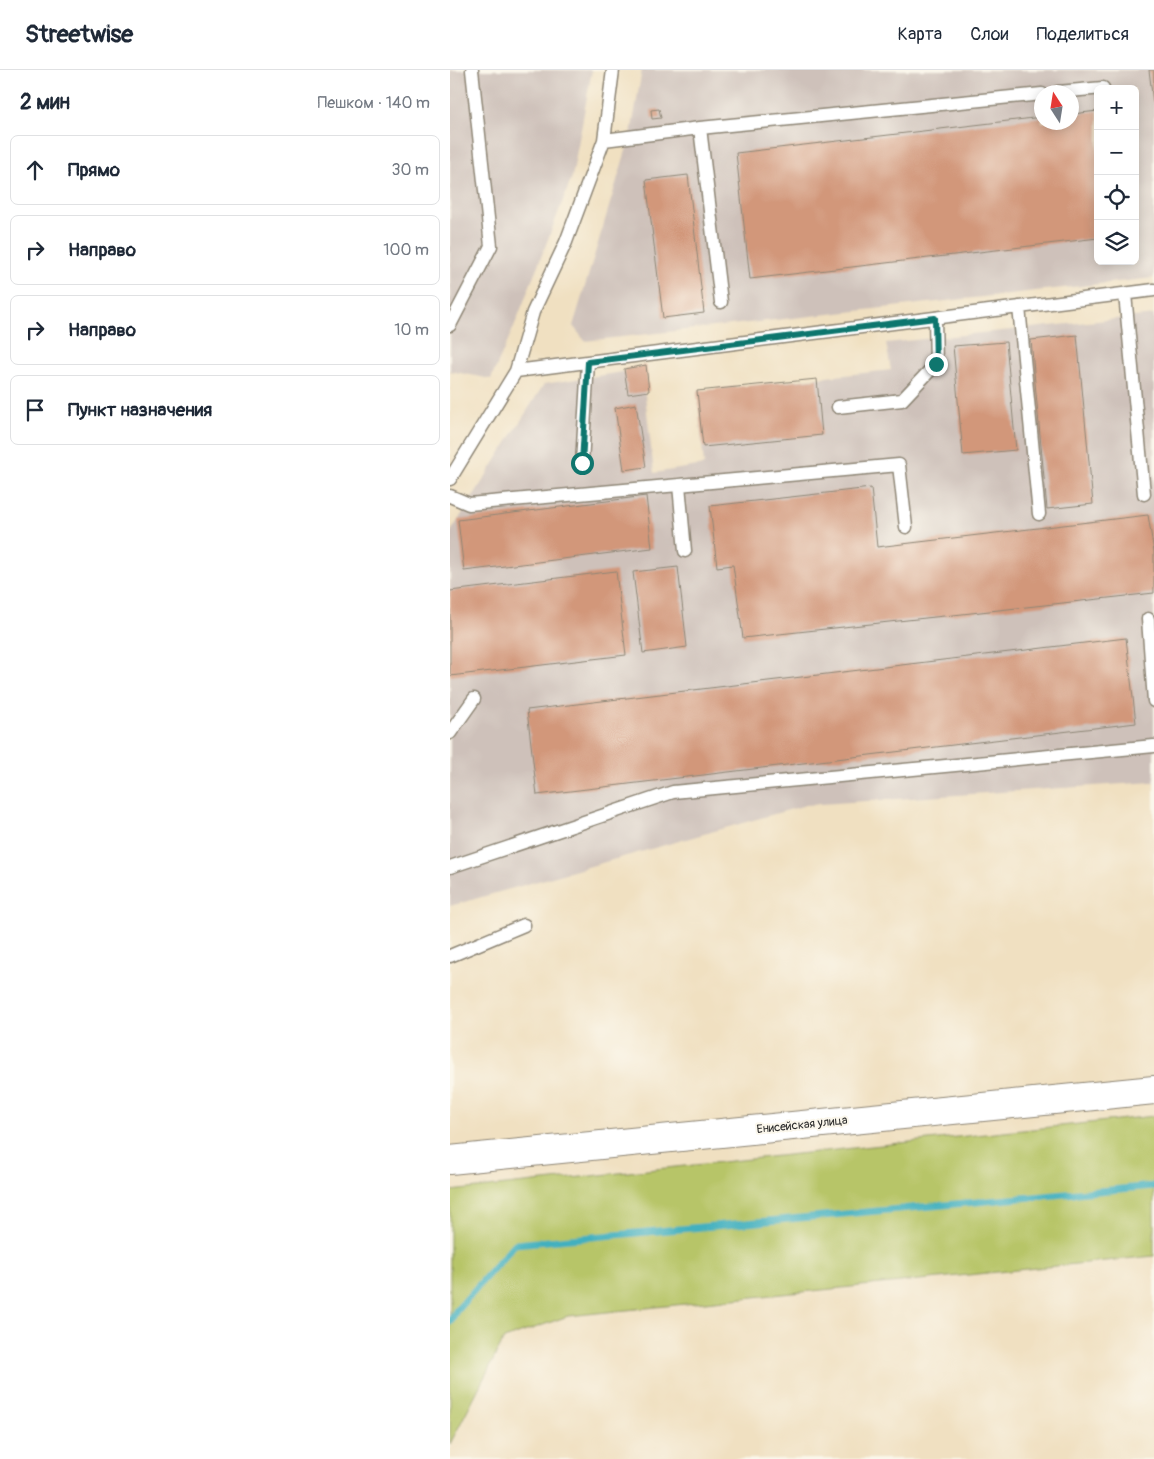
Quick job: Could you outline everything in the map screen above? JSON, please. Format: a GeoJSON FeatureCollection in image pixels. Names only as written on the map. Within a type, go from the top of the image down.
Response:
{"type":"FeatureCollection","features":[{"type":"Feature","properties":{"kind":"street","name":"Енисейская улица"},"geometry":{"type":"LineString","coordinates":[[450,1160],[1154,1090]]}},
{"type":"Feature","properties":{"kind":"lane"},"geometry":{"type":"LineString","coordinates":[[450,325],[492,246],[472,70]]}},
{"type":"Feature","properties":{"kind":"lane"},"geometry":{"type":"LineString","coordinates":[[450,479],[516,371],[533,312],[566,242],[604,140],[613,70]]}},
{"type":"Feature","properties":{"kind":"lane"},"geometry":{"type":"LineString","coordinates":[[1079,90],[1094,89]]}},
{"type":"Feature","properties":{"kind":"lane"},"geometry":{"type":"LineString","coordinates":[[604,140],[700,128],[1034,95]]}},
{"type":"Feature","properties":{"kind":"lane"},"geometry":{"type":"LineString","coordinates":[[700,128],[721,302]]}},
{"type":"Feature","properties":{"kind":"lane"},"geometry":{"type":"LineString","coordinates":[[516,371],[1154,290]]}},
{"type":"Feature","properties":{"kind":"lane"},"geometry":{"type":"LineString","coordinates":[[1125,294],[1144,494]]}},
{"type":"Feature","properties":{"kind":"lane"},"geometry":{"type":"LineString","coordinates":[[1019,307],[1039,514]]}},
{"type":"Feature","properties":{"kind":"lane"},"geometry":{"type":"LineString","coordinates":[[838,407],[902,400],[936,364],[935,318]]}},
{"type":"Feature","properties":{"kind":"lane"},"geometry":{"type":"LineString","coordinates":[[582,463],[588,362]]}},
{"type":"Feature","properties":{"kind":"lane"},"geometry":{"type":"LineString","coordinates":[[450,496],[469,504],[899,465],[906,527]]}},
{"type":"Feature","properties":{"kind":"lane"},"geometry":{"type":"LineString","coordinates":[[680,485],[685,551]]}},
{"type":"Feature","properties":{"kind":"lane"},"geometry":{"type":"LineString","coordinates":[[1148,618],[1154,701]]}},
{"type":"Feature","properties":{"kind":"lane"},"geometry":{"type":"LineString","coordinates":[[450,733],[474,699]]}},
{"type":"Feature","properties":{"kind":"lane"},"geometry":{"type":"LineString","coordinates":[[450,867],[673,792],[1154,746]]}},
{"type":"Feature","properties":{"kind":"lane"},"geometry":{"type":"LineString","coordinates":[[450,956],[524,925]]}},
{"type":"Feature","properties":{"kind":"shaded area"},"geometry":{"type":"Polygon","coordinates":[[[450,70],[592,70],[572,177],[516,322],[491,379],[450,371],[450,70]]]}},
{"type":"Feature","properties":{"kind":"shaded area"},"geometry":{"type":"Polygon","coordinates":[[[642,70],[1154,70],[1154,278],[585,341],[573,326],[631,134],[642,70]]]}},
{"type":"Feature","properties":{"kind":"shaded area"},"geometry":{"type":"Polygon","coordinates":[[[1154,315],[1154,782],[806,805],[450,906],[450,533],[544,384],[642,369],[654,473],[704,465],[697,391],[891,370],[886,343],[1154,315]]]}},
{"type":"Feature","properties":{"kind":"green space"},"geometry":{"type":"Polygon","coordinates":[[[1154,1116],[1154,1256],[568,1316],[504,1339],[450,1444],[450,1191],[1154,1116]]]}},
{"type":"Feature","properties":{"kind":"building"},"geometry":{"type":"Polygon","coordinates":[[[1149,70],[1154,70],[1154,102],[1153,102],[1149,70]]]}},
{"type":"Feature","properties":{"kind":"building"},"geometry":{"type":"Polygon","coordinates":[[[659,109],[661,118],[652,119],[651,110],[659,109]]]}},
{"type":"Feature","properties":{"kind":"building"},"geometry":{"type":"Polygon","coordinates":[[[1094,111],[1094,238],[750,279],[736,153],[1034,118],[1034,130],[1079,130],[1079,113],[1094,111]]]}},
{"type":"Feature","properties":{"kind":"building"},"geometry":{"type":"Polygon","coordinates":[[[688,175],[704,313],[663,318],[646,180],[688,175]]]}},
{"type":"Feature","properties":{"kind":"building"},"geometry":{"type":"Polygon","coordinates":[[[1077,335],[1093,504],[1047,509],[1031,340],[1077,335]]]}},
{"type":"Feature","properties":{"kind":"building"},"geometry":{"type":"Polygon","coordinates":[[[1006,342],[1016,450],[963,455],[953,346],[1006,342]]]}},
{"type":"Feature","properties":{"kind":"building"},"geometry":{"type":"Polygon","coordinates":[[[646,365],[649,391],[628,394],[624,369],[646,365]]]}},
{"type":"Feature","properties":{"kind":"building"},"geometry":{"type":"Polygon","coordinates":[[[817,379],[822,435],[703,447],[697,391],[817,379]]]}},
{"type":"Feature","properties":{"kind":"building"},"geometry":{"type":"Polygon","coordinates":[[[636,404],[646,467],[624,470],[615,408],[636,404]]]}},
{"type":"Feature","properties":{"kind":"building"},"geometry":{"type":"Polygon","coordinates":[[[871,488],[877,547],[1148,515],[1154,552],[1154,593],[743,638],[733,565],[717,567],[710,506],[871,488]]]}},
{"type":"Feature","properties":{"kind":"building"},"geometry":{"type":"Polygon","coordinates":[[[646,496],[652,548],[464,571],[458,520],[646,496]]]}},
{"type":"Feature","properties":{"kind":"building"},"geometry":{"type":"Polygon","coordinates":[[[678,567],[687,647],[643,653],[633,572],[678,567]]]}},
{"type":"Feature","properties":{"kind":"building"},"geometry":{"type":"Polygon","coordinates":[[[616,571],[626,655],[450,676],[450,591],[616,571]]]}},
{"type":"Feature","properties":{"kind":"building"},"geometry":{"type":"Polygon","coordinates":[[[1126,638],[1136,723],[537,795],[527,710],[1126,638]]]}},
{"type":"Feature","properties":{"kind":"waterway"},"geometry":{"type":"LineString","coordinates":[[450,1322],[456,1311],[515,1244],[1154,1186]]}},
{"type":"Feature","properties":{"kind":"route"},"geometry":{"type":"LineString","coordinates":[[582,463],[588,362],[935,318],[936,364]]}}]}
